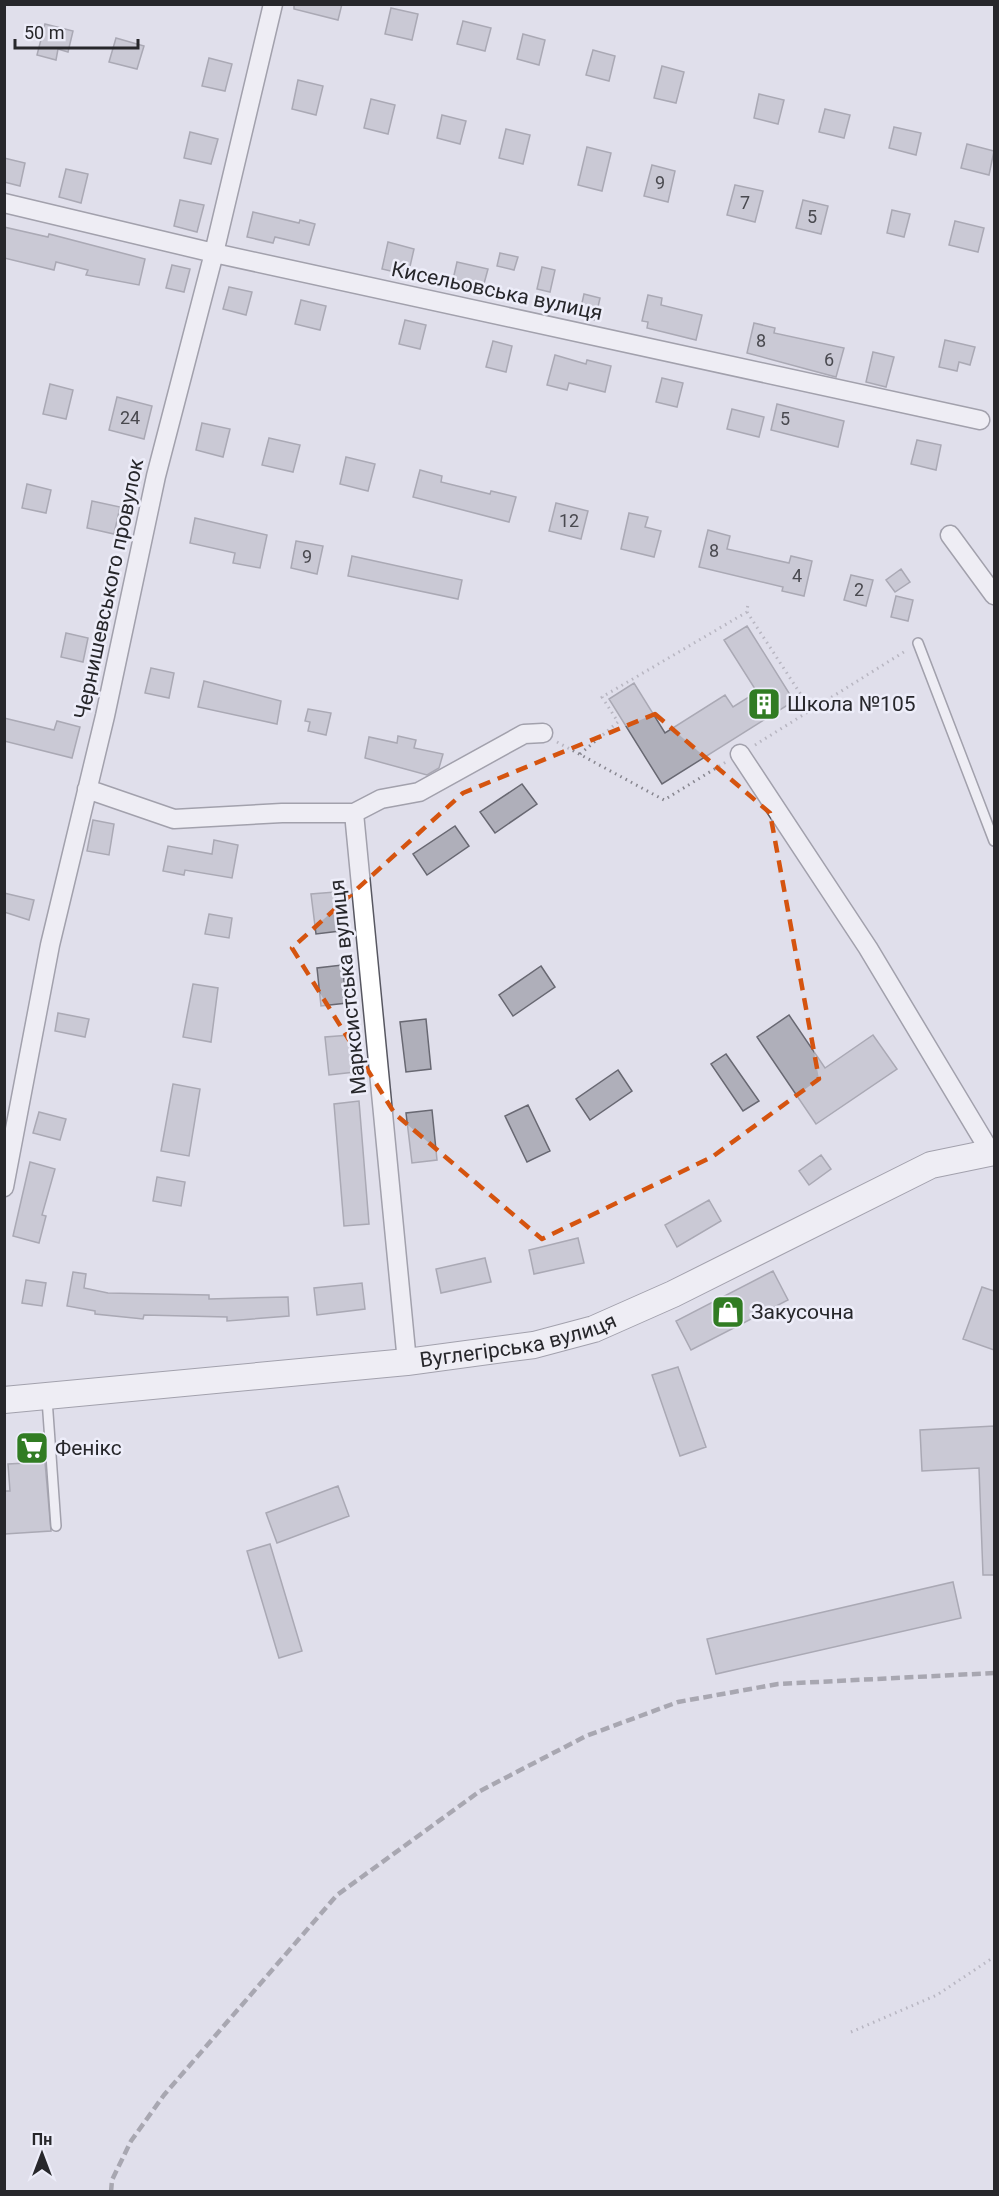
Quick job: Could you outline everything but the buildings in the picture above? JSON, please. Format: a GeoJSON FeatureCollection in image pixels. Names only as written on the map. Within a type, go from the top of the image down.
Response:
{"type":"FeatureCollection","features":[{"type":"Feature","properties":{"kind":"street","name":"Чернишевського провулок"},"geometry":{"type":"LineString","coordinates":[[4,1187],[50,945],[156,476],[214,253],[273,4]]}},
{"type":"Feature","properties":{"kind":"street","name":"Кисельовська вулиця"},"geometry":{"type":"LineString","coordinates":[[4,203],[214,253],[980,420]]}},
{"type":"Feature","properties":{"kind":"street"},"geometry":{"type":"LineString","coordinates":[[950,535],[994,595]]}},
{"type":"Feature","properties":{"kind":"street"},"geometry":{"type":"LineString","coordinates":[[87,789],[174,819],[282,813],[354,813],[381,799],[419,792],[524,734],[543,734]]}},
{"type":"Feature","properties":{"kind":"street"},"geometry":{"type":"LineString","coordinates":[[740,754],[868,948],[993,1152]]}},
{"type":"Feature","properties":{"kind":"street","name":"Марксистська вулиця"},"geometry":{"type":"LineString","coordinates":[[354,813],[407,1362]]}},
{"type":"Feature","properties":{"kind":"street","name":"Вуглегірська вулиця"},"geometry":{"type":"LineString","coordinates":[[4,1400],[407,1362],[534,1346],[594,1329],[673,1294],[931,1165],[993,1152]]}},
{"type":"Feature","properties":{"kind":"lane"},"geometry":{"type":"LineString","coordinates":[[918,643],[994,841]]}},
{"type":"Feature","properties":{"kind":"lane"},"geometry":{"type":"LineString","coordinates":[[46,1396],[56,1526]]}},
{"type":"Feature","properties":{"kind":"path"},"geometry":{"type":"LineString","coordinates":[[748,603],[747,612],[811,710]]}},
{"type":"Feature","properties":{"kind":"path"},"geometry":{"type":"LineString","coordinates":[[580,754],[618,722],[602,697],[747,612]]}},
{"type":"Feature","properties":{"kind":"path"},"geometry":{"type":"LineString","coordinates":[[543,734],[664,800],[918,643]]}},
{"type":"Feature","properties":{"kind":"path"},"geometry":{"type":"LineString","coordinates":[[851,2032],[937,1995],[994,1958]]}},
{"type":"Feature","properties":{"kind":"highlighted area"},"geometry":{"type":"Polygon","coordinates":[[[655,714],[770,813],[819,1079],[712,1157],[542,1239],[395,1114],[292,948],[463,793],[655,714]]]}},
{"type":"Feature","properties":{"kind":"railway"},"geometry":{"type":"LineString","coordinates":[[111,2192],[112,2180],[131,2141],[164,2095],[337,1895],[480,1791],[586,1736],[678,1702],[778,1684],[994,1673]]}},
{"type":"Feature","properties":{"kind":"place","name":"Школа №105"},"geometry":{"type":"Point","coordinates":[764,704]}},
{"type":"Feature","properties":{"kind":"place","name":"Закусочна"},"geometry":{"type":"Point","coordinates":[728,1312]}},
{"type":"Feature","properties":{"kind":"place","name":"Фенікс"},"geometry":{"type":"Point","coordinates":[32,1448]}}]}
